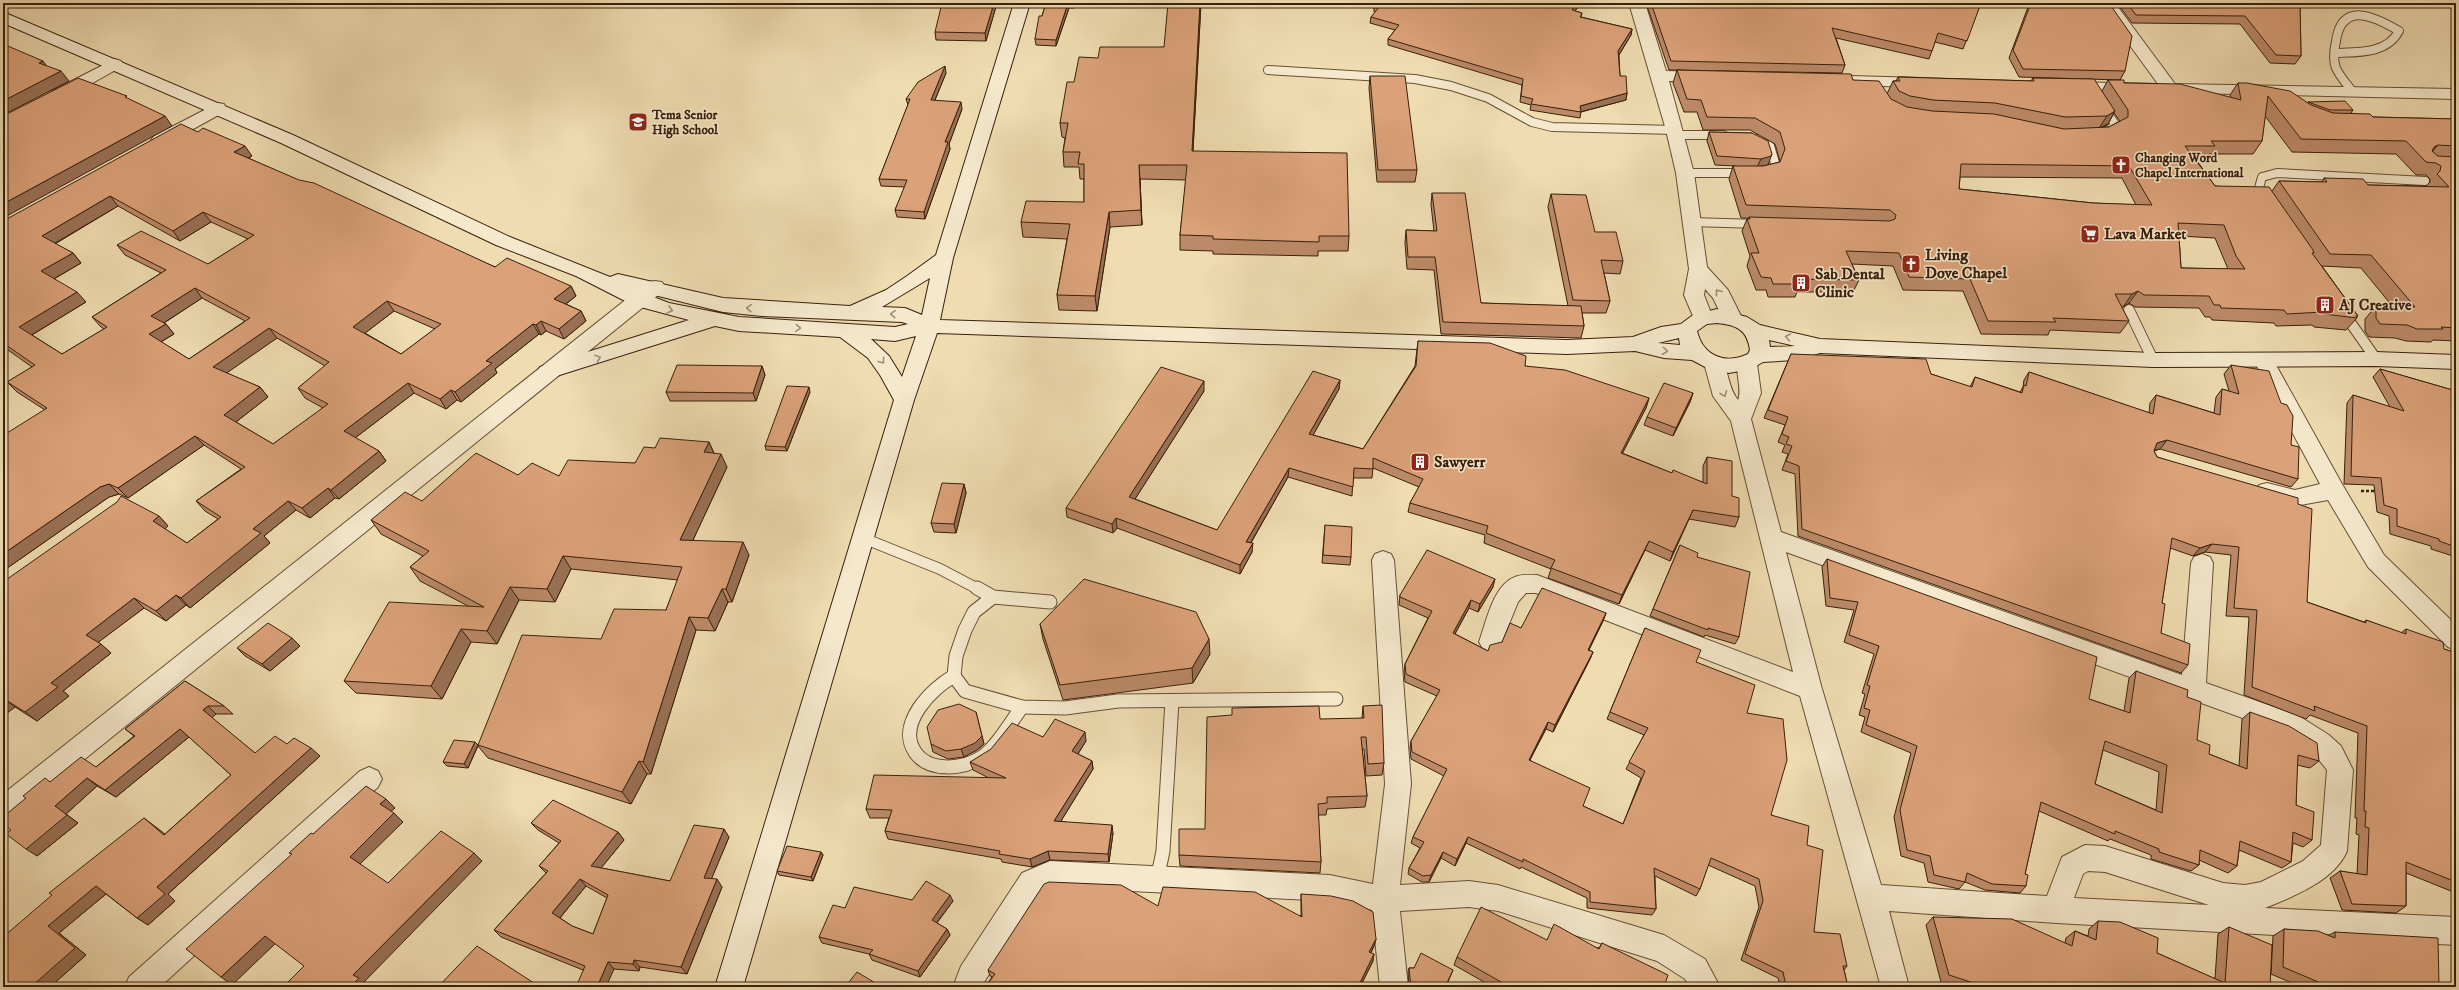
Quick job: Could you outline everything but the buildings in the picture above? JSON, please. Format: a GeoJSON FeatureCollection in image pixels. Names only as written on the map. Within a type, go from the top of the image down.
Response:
{"type":"FeatureCollection","features":[{"type":"Feature","properties":{"kind":"street"},"geometry":{"type":"LineString","coordinates":[[729,987],[904,400],[929,326],[944,258],[1022,3]]}},
{"type":"Feature","properties":{"kind":"street"},"geometry":{"type":"LineString","coordinates":[[1636,3],[1675,133],[1685,172],[1698,269],[1694,295],[1702,318]]}},
{"type":"Feature","properties":{"kind":"street"},"geometry":{"type":"LineString","coordinates":[[2107,3],[2169,87]]}},
{"type":"Feature","properties":{"kind":"street"},"geometry":{"type":"LineString","coordinates":[[3,17],[218,108],[503,241],[713,320],[739,324],[843,321],[884,299],[920,276],[944,258]]}},
{"type":"Feature","properties":{"kind":"street"},"geometry":{"type":"LineString","coordinates":[[45,101],[115,64]]}},
{"type":"Feature","properties":{"kind":"street"},"geometry":{"type":"LineString","coordinates":[[1658,76],[1722,78]]}},
{"type":"Feature","properties":{"kind":"street"},"geometry":{"type":"LineString","coordinates":[[1833,80],[1876,87],[1943,83]]}},
{"type":"Feature","properties":{"kind":"street"},"geometry":{"type":"LineString","coordinates":[[2052,86],[2169,87],[2456,94]]}},
{"type":"Feature","properties":{"kind":"street"},"geometry":{"type":"LineString","coordinates":[[148,146],[218,108]]}},
{"type":"Feature","properties":{"kind":"street"},"geometry":{"type":"LineString","coordinates":[[1698,269],[1721,295],[1732,318]]}},
{"type":"Feature","properties":{"kind":"street"},"geometry":{"type":"LineString","coordinates":[[3,810],[547,372],[647,294],[843,321],[895,334],[929,326],[1559,347],[1635,344],[1664,352],[1696,353]]}},
{"type":"Feature","properties":{"kind":"street"},"geometry":{"type":"LineString","coordinates":[[1635,344],[1661,334],[1687,330],[1693,323],[1702,318],[1716,316],[1732,318],[1745,323],[1755,331],[1761,344],[1753,360],[1751,393],[1741,420]]}},
{"type":"Feature","properties":{"kind":"street"},"geometry":{"type":"LineString","coordinates":[[547,372],[713,320]]}},
{"type":"Feature","properties":{"kind":"street"},"geometry":{"type":"LineString","coordinates":[[843,321],[874,350],[883,362],[904,400]]}},
{"type":"Feature","properties":{"kind":"street"},"geometry":{"type":"LineString","coordinates":[[1687,330],[1690,346],[1696,353],[1714,364],[1736,366],[1753,360],[1796,353],[1820,346]]}},
{"type":"Feature","properties":{"kind":"street"},"geometry":{"type":"LineString","coordinates":[[1755,331],[1796,338],[1820,346],[2153,360],[2376,360],[2456,362]]}},
{"type":"Feature","properties":{"kind":"street"},"geometry":{"type":"LineString","coordinates":[[2264,361],[2334,490],[2376,561],[2456,640]]}},
{"type":"Feature","properties":{"kind":"street"},"geometry":{"type":"LineString","coordinates":[[1714,364],[1724,396],[1741,420],[1773,538],[1810,689],[1871,897],[1895,987]]}},
{"type":"Feature","properties":{"kind":"street"},"geometry":{"type":"LineString","coordinates":[[2245,485],[2295,498],[2334,490]]}},
{"type":"Feature","properties":{"kind":"street"},"geometry":{"type":"LineString","coordinates":[[1773,538],[2290,724],[2322,744],[2336,758],[2340,770],[2334,851],[2313,870],[2264,895],[2244,898],[2223,896],[2105,859],[2085,858],[2072,866],[2056,910]]}},
{"type":"Feature","properties":{"kind":"street"},"geometry":{"type":"LineString","coordinates":[[1384,560],[1398,784],[1385,899],[1394,987]]}},
{"type":"Feature","properties":{"kind":"street"},"geometry":{"type":"LineString","coordinates":[[2193,690],[2202,563]]}},
{"type":"Feature","properties":{"kind":"street"},"geometry":{"type":"LineString","coordinates":[[1491,642],[1508,597],[1521,584],[1537,584],[1810,689]]}},
{"type":"Feature","properties":{"kind":"street"},"geometry":{"type":"LineString","coordinates":[[139,987],[368,779]]}},
{"type":"Feature","properties":{"kind":"street"},"geometry":{"type":"LineString","coordinates":[[967,987],[971,976],[1028,889],[1038,878],[1050,874],[1330,888],[1385,899],[1469,894],[1498,898],[1664,949],[1695,968],[1706,987]]}},
{"type":"Feature","properties":{"kind":"street"},"geometry":{"type":"LineString","coordinates":[[1871,897],[2056,910],[2456,931]]}},
{"type":"Feature","properties":{"kind":"lane"},"geometry":{"type":"LineString","coordinates":[[2335,53],[2364,51],[2388,45],[2397,38],[2399,31],[2384,22],[2366,16],[2350,15],[2343,19],[2336,30],[2335,53],[2335,66],[2352,91]]}},
{"type":"Feature","properties":{"kind":"lane"},"geometry":{"type":"LineString","coordinates":[[1268,70],[1415,79],[1451,86],[1488,98],[1532,122],[1552,127],[1735,136]]}},
{"type":"Feature","properties":{"kind":"lane"},"geometry":{"type":"LineString","coordinates":[[2091,87],[2116,126],[2101,134],[2094,134]]}},
{"type":"Feature","properties":{"kind":"lane"},"geometry":{"type":"LineString","coordinates":[[2269,89],[2285,100]]}},
{"type":"Feature","properties":{"kind":"lane"},"geometry":{"type":"LineString","coordinates":[[1685,172],[1758,173],[1772,170],[1775,163],[1770,146],[1750,136]]}},
{"type":"Feature","properties":{"kind":"lane"},"geometry":{"type":"LineString","coordinates":[[2273,208],[2259,188],[2262,177],[2277,173],[2425,181]]}},
{"type":"Feature","properties":{"kind":"lane"},"geometry":{"type":"LineString","coordinates":[[1691,222],[1768,225]]}},
{"type":"Feature","properties":{"kind":"lane"},"geometry":{"type":"LineString","coordinates":[[2340,307],[2376,360]]}},
{"type":"Feature","properties":{"kind":"lane"},"geometry":{"type":"LineString","coordinates":[[2129,310],[2153,360]]}},
{"type":"Feature","properties":{"kind":"lane"},"geometry":{"type":"LineString","coordinates":[[863,538],[940,569],[993,597],[1050,602]]}},
{"type":"Feature","properties":{"kind":"lane"},"geometry":{"type":"LineString","coordinates":[[993,597],[974,612],[965,630],[956,656],[954,676],[965,691],[1022,707],[1065,708],[1118,701],[1336,699]]}},
{"type":"Feature","properties":{"kind":"lane"},"geometry":{"type":"LineString","coordinates":[[954,676],[941,682],[923,699],[912,725],[912,747],[922,761],[945,766],[964,766],[985,754],[1022,707]]}},
{"type":"Feature","properties":{"kind":"lane"},"geometry":{"type":"LineString","coordinates":[[1157,880],[1163,851],[1172,701]]}},
{"type":"Feature","properties":{"kind":"path"},"geometry":{"type":"LineString","coordinates":[[2334,490],[2380,491]]}},
{"type":"Feature","properties":{"kind":"place","name":"Tema Senior High School"},"geometry":{"type":"Point","coordinates":[638,122]}},
{"type":"Feature","properties":{"kind":"place","name":"Changing Word Chapel International"},"geometry":{"type":"Point","coordinates":[2121,165]}},
{"type":"Feature","properties":{"kind":"place","name":"Lava Market"},"geometry":{"type":"Point","coordinates":[2090,234]}},
{"type":"Feature","properties":{"kind":"place","name":"Living Dove Chapel"},"geometry":{"type":"Point","coordinates":[1911,264]}},
{"type":"Feature","properties":{"kind":"place","name":"Sab Dental Clinic"},"geometry":{"type":"Point","coordinates":[1801,283]}},
{"type":"Feature","properties":{"kind":"place","name":"AJ Creative"},"geometry":{"type":"Point","coordinates":[2325,305]}},
{"type":"Feature","properties":{"kind":"place","name":"Sawyerr"},"geometry":{"type":"Point","coordinates":[1420,462]}}]}
